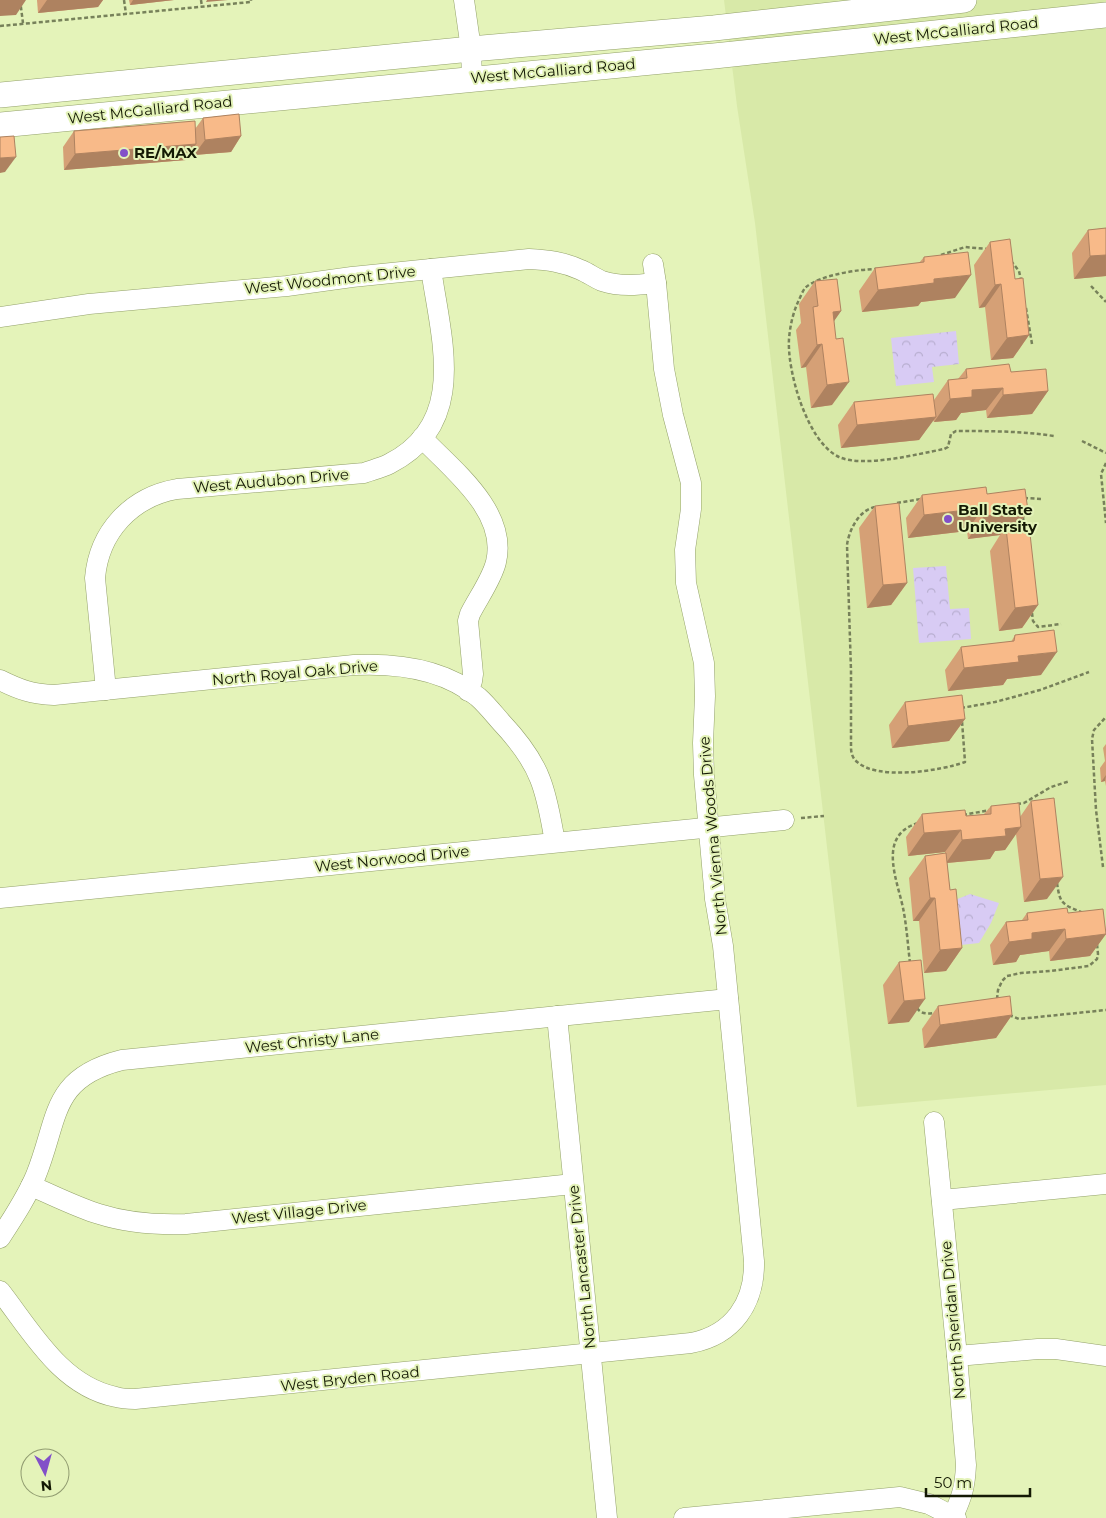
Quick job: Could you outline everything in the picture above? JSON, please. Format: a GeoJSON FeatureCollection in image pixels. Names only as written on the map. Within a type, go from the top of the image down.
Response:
{"type":"FeatureCollection","features":[{"type":"Feature","properties":{"kind":"main road","name":"West McGalliard Road"},"geometry":{"type":"LineString","coordinates":[[0,95],[470,49],[714,28],[964,0]]}},
{"type":"Feature","properties":{"kind":"main road","name":"West McGalliard Road"},"geometry":{"type":"LineString","coordinates":[[0,125],[704,57],[1106,15]]}},
{"type":"Feature","properties":{"kind":"street"},"geometry":{"type":"LineString","coordinates":[[464,0],[472,79]]}},
{"type":"Feature","properties":{"kind":"street","name":"West Woodmont Drive"},"geometry":{"type":"LineString","coordinates":[[0,316],[89,304],[287,286],[528,259],[549,260],[570,265],[603,281],[630,286],[654,274]]}},
{"type":"Feature","properties":{"kind":"street","name":"West Audubon Drive"},"geometry":{"type":"LineString","coordinates":[[106,690],[94,578],[101,549],[117,522],[128,512],[140,503],[163,492],[364,473],[388,465],[401,457],[413,448],[429,430],[442,396],[445,368],[431,269]]}},
{"type":"Feature","properties":{"kind":"street","name":"North Vienna Woods Drive"},"geometry":{"type":"LineString","coordinates":[[654,274],[664,369],[673,415],[691,483],[691,509],[685,550],[686,583],[704,663],[703,743],[715,899],[723,946],[754,1261],[752,1288],[746,1303],[735,1318]]}},
{"type":"Feature","properties":{"kind":"street"},"geometry":{"type":"LineString","coordinates":[[422,438],[485,506],[495,527],[498,553],[496,563],[468,621],[473,674],[468,691]]}},
{"type":"Feature","properties":{"kind":"street","name":"North Royal Oak Drive"},"geometry":{"type":"LineString","coordinates":[[0,680],[34,694],[54,695],[377,664],[418,670],[443,678],[478,697],[511,733],[535,768],[540,779],[548,806],[555,842]]}},
{"type":"Feature","properties":{"kind":"street","name":"West Norwood Drive"},"geometry":{"type":"LineString","coordinates":[[0,898],[784,820]]}},
{"type":"Feature","properties":{"kind":"street","name":"West Christy Lane"},"geometry":{"type":"LineString","coordinates":[[0,1238],[37,1174],[57,1108],[73,1085],[83,1076],[96,1068],[108,1064],[122,1060],[728,999]]}},
{"type":"Feature","properties":{"kind":"street","name":"North Lancaster Drive"},"geometry":{"type":"LineString","coordinates":[[557,1016],[607,1518]]}},
{"type":"Feature","properties":{"kind":"street","name":"North Sheridan Drive"},"geometry":{"type":"LineString","coordinates":[[934,1122],[966,1465],[962,1498],[954,1517]]}},
{"type":"Feature","properties":{"kind":"street","name":"West Village Drive"},"geometry":{"type":"LineString","coordinates":[[31,1186],[99,1214],[131,1222],[166,1225],[573,1184]]}},
{"type":"Feature","properties":{"kind":"street"},"geometry":{"type":"LineString","coordinates":[[942,1200],[1106,1184]]}},
{"type":"Feature","properties":{"kind":"street","name":"West Bryden Road"},"geometry":{"type":"LineString","coordinates":[[0,1291],[47,1354],[63,1369],[80,1382],[98,1391],[116,1397],[136,1399],[704,1341],[723,1330],[735,1318]]}},
{"type":"Feature","properties":{"kind":"street"},"geometry":{"type":"LineString","coordinates":[[957,1356],[1038,1349],[1106,1356]]}},
{"type":"Feature","properties":{"kind":"street"},"geometry":{"type":"LineString","coordinates":[[684,1518],[801,1512],[900,1497],[929,1504],[954,1517]]}},
{"type":"Feature","properties":{"kind":"path"},"geometry":{"type":"LineString","coordinates":[[20,0],[23,24]]}},
{"type":"Feature","properties":{"kind":"path"},"geometry":{"type":"LineString","coordinates":[[124,0],[126,14]]}},
{"type":"Feature","properties":{"kind":"path"},"geometry":{"type":"LineString","coordinates":[[201,0],[202,7]]}},
{"type":"Feature","properties":{"kind":"path"},"geometry":{"type":"LineString","coordinates":[[0,26],[251,2],[251,0]]}},
{"type":"Feature","properties":{"kind":"path"},"geometry":{"type":"LineString","coordinates":[[938,257],[965,247],[995,250]]}},
{"type":"Feature","properties":{"kind":"path"},"geometry":{"type":"LineString","coordinates":[[1010,260],[1019,271],[1022,284]]}},
{"type":"Feature","properties":{"kind":"path"},"geometry":{"type":"LineString","coordinates":[[881,269],[846,273],[820,280],[805,289],[793,312],[789,338],[794,383],[810,425],[830,452],[840,457],[866,460],[918,455],[944,450],[948,447],[951,434],[956,432],[991,431],[1054,436]]}},
{"type":"Feature","properties":{"kind":"path"},"geometry":{"type":"LineString","coordinates":[[1091,286],[1106,302]]}},
{"type":"Feature","properties":{"kind":"path"},"geometry":{"type":"LineString","coordinates":[[1102,297],[1106,294]]}},
{"type":"Feature","properties":{"kind":"path"},"geometry":{"type":"LineString","coordinates":[[1025,301],[1032,344]]}},
{"type":"Feature","properties":{"kind":"path"},"geometry":{"type":"LineString","coordinates":[[1082,441],[1106,453]]}},
{"type":"Feature","properties":{"kind":"path"},"geometry":{"type":"LineString","coordinates":[[1106,463],[1101,474],[1106,523]]}},
{"type":"Feature","properties":{"kind":"path"},"geometry":{"type":"LineString","coordinates":[[1022,498],[1042,499]]}},
{"type":"Feature","properties":{"kind":"path"},"geometry":{"type":"LineString","coordinates":[[889,506],[926,499]]}},
{"type":"Feature","properties":{"kind":"path"},"geometry":{"type":"LineString","coordinates":[[878,507],[867,509],[861,515],[848,536],[847,545],[851,663],[850,746],[855,761],[877,770],[894,773],[939,769],[965,762],[961,707],[1017,696],[1064,682],[1089,672]]}},
{"type":"Feature","properties":{"kind":"path"},"geometry":{"type":"LineString","coordinates":[[1023,514],[1024,532]]}},
{"type":"Feature","properties":{"kind":"path"},"geometry":{"type":"LineString","coordinates":[[1032,608],[1033,621],[1038,627],[1061,624]]}},
{"type":"Feature","properties":{"kind":"path"},"geometry":{"type":"LineString","coordinates":[[1103,867],[1100,857],[1092,739],[1094,730],[1106,718]]}},
{"type":"Feature","properties":{"kind":"path"},"geometry":{"type":"LineString","coordinates":[[1010,806],[1024,803],[1051,787],[1070,781]]}},
{"type":"Feature","properties":{"kind":"path"},"geometry":{"type":"LineString","coordinates":[[1024,803],[1028,806]]}},
{"type":"Feature","properties":{"kind":"path"},"geometry":{"type":"LineString","coordinates":[[963,815],[992,809]]}},
{"type":"Feature","properties":{"kind":"path"},"geometry":{"type":"LineString","coordinates":[[784,820],[824,816]]}},
{"type":"Feature","properties":{"kind":"path"},"geometry":{"type":"LineString","coordinates":[[911,966],[904,913],[894,873],[895,846],[898,835],[903,830],[925,822]]}},
{"type":"Feature","properties":{"kind":"path"},"geometry":{"type":"LineString","coordinates":[[1056,877],[1059,898],[1067,906],[1085,914]]}},
{"type":"Feature","properties":{"kind":"path"},"geometry":{"type":"LineString","coordinates":[[997,1004],[998,990],[1002,981],[1007,976],[1089,966],[1097,959],[1096,938]]}},
{"type":"Feature","properties":{"kind":"path"},"geometry":{"type":"LineString","coordinates":[[916,1000],[919,1012],[924,1014],[941,1012]]}},
{"type":"Feature","properties":{"kind":"path"},"geometry":{"type":"LineString","coordinates":[[1006,1014],[1019,1019],[1106,1010]]}},
{"type":"Feature","properties":{"kind":"shaded area","name":"Ball State University"},"geometry":{"type":"Polygon","coordinates":[[[724,0],[1106,0],[1106,1085],[857,1107],[755,223],[737,106],[724,0]]]}},
{"type":"Feature","properties":{"kind":"green space"},"geometry":{"type":"Polygon","coordinates":[[[956,331],[959,364],[932,367],[934,382],[896,386],[891,338],[956,331]]]}},
{"type":"Feature","properties":{"kind":"green space"},"geometry":{"type":"Polygon","coordinates":[[[946,566],[950,609],[969,608],[971,639],[919,643],[913,568],[946,566]]]}},
{"type":"Feature","properties":{"kind":"green space"},"geometry":{"type":"Polygon","coordinates":[[[970,894],[999,903],[991,923],[979,943],[961,945],[955,900],[970,894]]]}},
{"type":"Feature","properties":{"kind":"building"},"geometry":{"type":"Polygon","coordinates":[[[239,114],[241,136],[205,140],[203,118],[239,114]]]}},
{"type":"Feature","properties":{"kind":"building"},"geometry":{"type":"Polygon","coordinates":[[[195,121],[196,144],[75,154],[74,131],[195,121]]]}},
{"type":"Feature","properties":{"kind":"building"},"geometry":{"type":"Polygon","coordinates":[[[14,136],[16,157],[0,158],[0,137],[14,136]]]}},
{"type":"Feature","properties":{"kind":"building"},"geometry":{"type":"Polygon","coordinates":[[[1106,228],[1106,255],[1090,256],[1088,230],[1106,228]]]}},
{"type":"Feature","properties":{"kind":"building"},"geometry":{"type":"Polygon","coordinates":[[[1010,239],[1015,279],[1023,278],[1029,335],[1007,338],[1001,284],[995,285],[990,242],[1010,239]]]}},
{"type":"Feature","properties":{"kind":"building"},"geometry":{"type":"Polygon","coordinates":[[[968,252],[971,275],[934,279],[934,283],[878,290],[875,268],[924,262],[924,257],[968,252]]]}},
{"type":"Feature","properties":{"kind":"building"},"geometry":{"type":"Polygon","coordinates":[[[837,279],[841,311],[833,312],[836,339],[843,338],[849,382],[827,385],[822,344],[817,345],[813,307],[818,306],[815,281],[837,279]]]}},
{"type":"Feature","properties":{"kind":"building"},"geometry":{"type":"Polygon","coordinates":[[[1009,364],[1011,372],[1046,369],[1048,391],[1003,395],[1003,388],[972,390],[972,397],[950,399],[948,380],[967,378],[966,369],[1009,364]]]}},
{"type":"Feature","properties":{"kind":"building"},"geometry":{"type":"Polygon","coordinates":[[[933,394],[936,417],[857,425],[854,402],[933,394]]]}},
{"type":"Feature","properties":{"kind":"building"},"geometry":{"type":"Polygon","coordinates":[[[986,487],[987,494],[1025,489],[1028,511],[984,516],[983,508],[924,515],[922,495],[986,487]]]}},
{"type":"Feature","properties":{"kind":"building"},"geometry":{"type":"Polygon","coordinates":[[[899,503],[907,583],[883,585],[875,506],[899,503]]]}},
{"type":"Feature","properties":{"kind":"building"},"geometry":{"type":"Polygon","coordinates":[[[1029,525],[1038,605],[1015,608],[1006,528],[1029,525]]]}},
{"type":"Feature","properties":{"kind":"building"},"geometry":{"type":"Polygon","coordinates":[[[1054,630],[1057,652],[1018,656],[1019,662],[964,668],[961,647],[1014,641],[1015,635],[1054,630]]]}},
{"type":"Feature","properties":{"kind":"building"},"geometry":{"type":"Polygon","coordinates":[[[962,695],[965,719],[908,726],[905,702],[962,695]]]}},
{"type":"Feature","properties":{"kind":"building"},"geometry":{"type":"Polygon","coordinates":[[[1054,798],[1063,877],[1040,879],[1031,801],[1054,798]]]}},
{"type":"Feature","properties":{"kind":"building"},"geometry":{"type":"Polygon","coordinates":[[[1019,803],[1021,827],[1005,829],[1006,836],[962,840],[961,830],[924,833],[922,814],[965,810],[966,816],[991,814],[991,806],[1019,803]]]}},
{"type":"Feature","properties":{"kind":"building"},"geometry":{"type":"Polygon","coordinates":[[[946,853],[950,890],[956,889],[962,948],[940,950],[935,898],[930,898],[925,856],[946,853]]]}},
{"type":"Feature","properties":{"kind":"building"},"geometry":{"type":"Polygon","coordinates":[[[1067,908],[1068,913],[1103,909],[1106,934],[1066,939],[1065,929],[1032,933],[1032,939],[1009,942],[1006,922],[1028,920],[1027,913],[1067,908]]]}},
{"type":"Feature","properties":{"kind":"building"},"geometry":{"type":"Polygon","coordinates":[[[921,960],[925,999],[904,1001],[899,962],[921,960]]]}},
{"type":"Feature","properties":{"kind":"building"},"geometry":{"type":"Polygon","coordinates":[[[1010,996],[1012,1015],[940,1025],[938,1006],[1010,996]]]}},
{"type":"Feature","properties":{"kind":"place","name":"RE/MAX"},"geometry":{"type":"Point","coordinates":[124,153]}},
{"type":"Feature","properties":{"kind":"place","name":"Ball State University"},"geometry":{"type":"Point","coordinates":[948,519]}}]}
